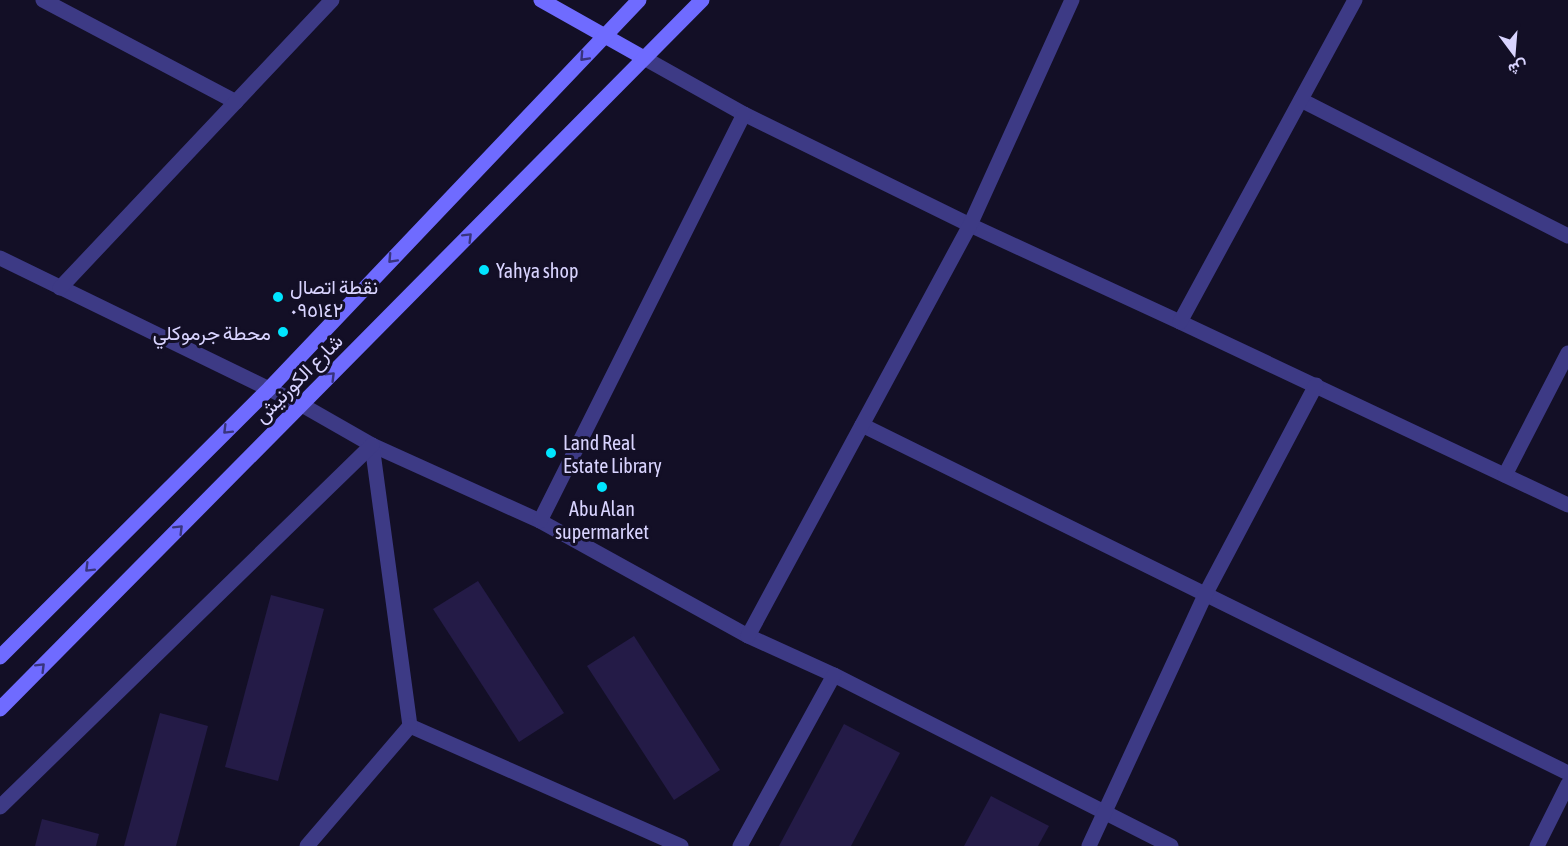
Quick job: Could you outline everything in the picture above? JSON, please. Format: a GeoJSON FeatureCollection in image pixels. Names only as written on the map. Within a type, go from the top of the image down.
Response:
{"type":"FeatureCollection","features":[{"type":"Feature","properties":{"kind":"street"},"geometry":{"type":"LineString","coordinates":[[44,0],[236,102]]}},
{"type":"Feature","properties":{"kind":"street"},"geometry":{"type":"LineString","coordinates":[[60,288],[332,0]]}},
{"type":"Feature","properties":{"kind":"street"},"geometry":{"type":"LineString","coordinates":[[541,0],[744,114],[970,225],[1568,505]]}},
{"type":"Feature","properties":{"kind":"street","name":"شارع الكورنيش"},"geometry":{"type":"LineString","coordinates":[[0,657],[269,389],[639,0]]}},
{"type":"Feature","properties":{"kind":"street","name":"شارع الكورنيش"},"geometry":{"type":"LineString","coordinates":[[0,709],[702,0]]}},
{"type":"Feature","properties":{"kind":"street"},"geometry":{"type":"LineString","coordinates":[[748,636],[970,225],[1072,0]]}},
{"type":"Feature","properties":{"kind":"street"},"geometry":{"type":"LineString","coordinates":[[1180,322],[1355,0]]}},
{"type":"Feature","properties":{"kind":"street"},"geometry":{"type":"LineString","coordinates":[[1301,99],[1568,236]]}},
{"type":"Feature","properties":{"kind":"street"},"geometry":{"type":"LineString","coordinates":[[540,520],[744,114]]}},
{"type":"Feature","properties":{"kind":"street"},"geometry":{"type":"LineString","coordinates":[[0,258],[302,405],[372,445],[540,520],[748,636],[834,675],[1171,846]]}},
{"type":"Feature","properties":{"kind":"street"},"geometry":{"type":"LineString","coordinates":[[1505,475],[1568,353]]}},
{"type":"Feature","properties":{"kind":"street"},"geometry":{"type":"LineString","coordinates":[[1089,846],[1206,593],[1316,386]]}},
{"type":"Feature","properties":{"kind":"street"},"geometry":{"type":"LineString","coordinates":[[862,425],[1568,773]]}},
{"type":"Feature","properties":{"kind":"street"},"geometry":{"type":"LineString","coordinates":[[307,846],[410,726],[372,445]]}},
{"type":"Feature","properties":{"kind":"street"},"geometry":{"type":"LineString","coordinates":[[0,807],[372,445]]}},
{"type":"Feature","properties":{"kind":"street"},"geometry":{"type":"LineString","coordinates":[[740,846],[834,675]]}},
{"type":"Feature","properties":{"kind":"street"},"geometry":{"type":"LineString","coordinates":[[410,726],[681,846]]}},
{"type":"Feature","properties":{"kind":"street"},"geometry":{"type":"LineString","coordinates":[[1537,846],[1568,784]]}},
{"type":"Feature","properties":{"kind":"building"},"geometry":{"type":"Polygon","coordinates":[[[478,581],[564,713],[519,742],[433,609],[478,581]]]}},
{"type":"Feature","properties":{"kind":"building"},"geometry":{"type":"Polygon","coordinates":[[[271,595],[324,609],[278,781],[225,767],[271,595]]]}},
{"type":"Feature","properties":{"kind":"building"},"geometry":{"type":"Polygon","coordinates":[[[634,636],[720,770],[674,800],[587,666],[634,636]]]}},
{"type":"Feature","properties":{"kind":"building"},"geometry":{"type":"Polygon","coordinates":[[[160,713],[208,726],[176,846],[124,846],[160,713]]]}},
{"type":"Feature","properties":{"kind":"building"},"geometry":{"type":"Polygon","coordinates":[[[844,724],[900,753],[851,846],[779,846],[844,724]]]}},
{"type":"Feature","properties":{"kind":"building"},"geometry":{"type":"Polygon","coordinates":[[[991,796],[1049,826],[1038,846],[964,846],[991,796]]]}},
{"type":"Feature","properties":{"kind":"building"},"geometry":{"type":"Polygon","coordinates":[[[42,819],[99,834],[96,846],[35,846],[42,819]]]}},
{"type":"Feature","properties":{"kind":"place","name":"Yahya shop"},"geometry":{"type":"Point","coordinates":[484,270]}},
{"type":"Feature","properties":{"kind":"place","name":"نقطة اتصال ٠٩٥١٤٢"},"geometry":{"type":"Point","coordinates":[278,297]}},
{"type":"Feature","properties":{"kind":"place","name":"محطة جرموكلي"},"geometry":{"type":"Point","coordinates":[283,332]}},
{"type":"Feature","properties":{"kind":"place","name":"Land Real Estate Library"},"geometry":{"type":"Point","coordinates":[551,453]}},
{"type":"Feature","properties":{"kind":"place","name":"Abu Alan supermarket"},"geometry":{"type":"Point","coordinates":[602,487]}}]}
